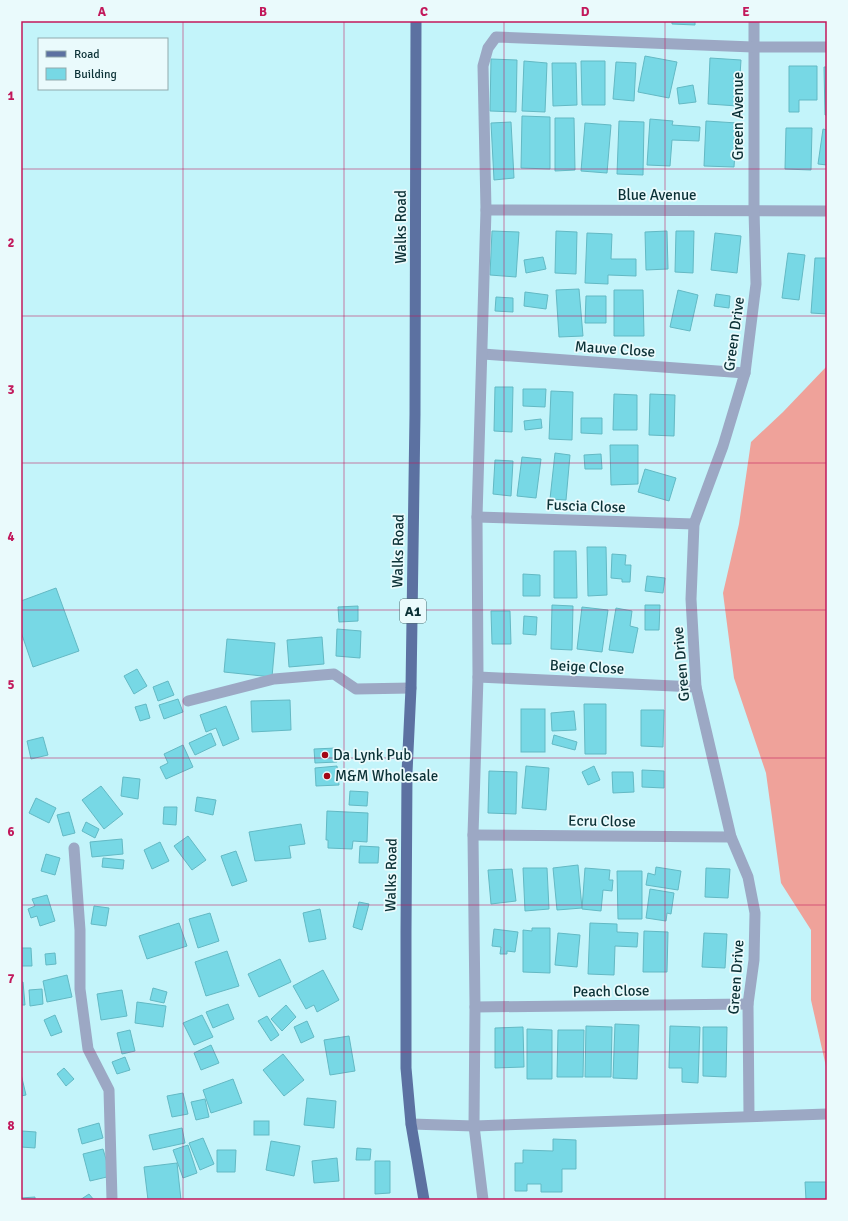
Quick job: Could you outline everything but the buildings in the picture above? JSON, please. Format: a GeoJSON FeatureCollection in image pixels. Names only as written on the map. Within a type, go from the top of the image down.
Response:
{"type":"FeatureCollection","features":[{"type":"Feature","properties":{"kind":"main road","name":"Walks Road"},"geometry":{"type":"LineString","coordinates":[[416,21],[416,414],[412,688],[407,773],[406,1068],[411,1124],[424,1200]]}},
{"type":"Feature","properties":{"kind":"street","name":"Green Avenue"},"geometry":{"type":"LineString","coordinates":[[754,21],[754,210]]}},
{"type":"Feature","properties":{"kind":"street"},"geometry":{"type":"LineString","coordinates":[[483,1200],[474,1126],[475,1007],[473,835],[478,677],[477,517],[483,354],[486,210],[483,66],[488,48],[496,37],[753,47],[827,47]]}},
{"type":"Feature","properties":{"kind":"street","name":"Blue Avenue"},"geometry":{"type":"LineString","coordinates":[[486,210],[827,211]]}},
{"type":"Feature","properties":{"kind":"street","name":"Green Drive"},"geometry":{"type":"LineString","coordinates":[[749,1116],[748,1004],[754,960],[755,913],[748,877],[731,837],[696,687],[691,599],[694,524],[723,446],[746,373],[756,284],[754,210]]}},
{"type":"Feature","properties":{"kind":"street","name":"Mauve Close"},"geometry":{"type":"LineString","coordinates":[[483,354],[746,373]]}},
{"type":"Feature","properties":{"kind":"street","name":"Fuscia Close"},"geometry":{"type":"LineString","coordinates":[[477,517],[694,524]]}},
{"type":"Feature","properties":{"kind":"street"},"geometry":{"type":"LineString","coordinates":[[188,701],[274,679],[334,674],[356,689],[412,688]]}},
{"type":"Feature","properties":{"kind":"street","name":"Beige Close"},"geometry":{"type":"LineString","coordinates":[[478,677],[696,687]]}},
{"type":"Feature","properties":{"kind":"street","name":"Ecru Close"},"geometry":{"type":"LineString","coordinates":[[473,835],[731,837]]}},
{"type":"Feature","properties":{"kind":"street"},"geometry":{"type":"LineString","coordinates":[[74,848],[80,930],[80,989],[88,1049],[110,1090],[112,1200]]}},
{"type":"Feature","properties":{"kind":"street","name":"Peach Close"},"geometry":{"type":"LineString","coordinates":[[475,1007],[748,1004]]}},
{"type":"Feature","properties":{"kind":"street"},"geometry":{"type":"LineString","coordinates":[[411,1124],[474,1126],[827,1114]]}},
{"type":"Feature","properties":{"kind":"shaded area"},"geometry":{"type":"Polygon","coordinates":[[[827,366],[827,1071],[811,1000],[811,930],[781,883],[766,773],[734,678],[723,593],[739,524],[751,442],[783,412],[827,366]]]}},
{"type":"Feature","properties":{"kind":"place","name":"Da Lynk Pub"},"geometry":{"type":"Point","coordinates":[325,755]}},
{"type":"Feature","properties":{"kind":"place","name":"M&M Wholesale"},"geometry":{"type":"Point","coordinates":[327,776]}}]}
